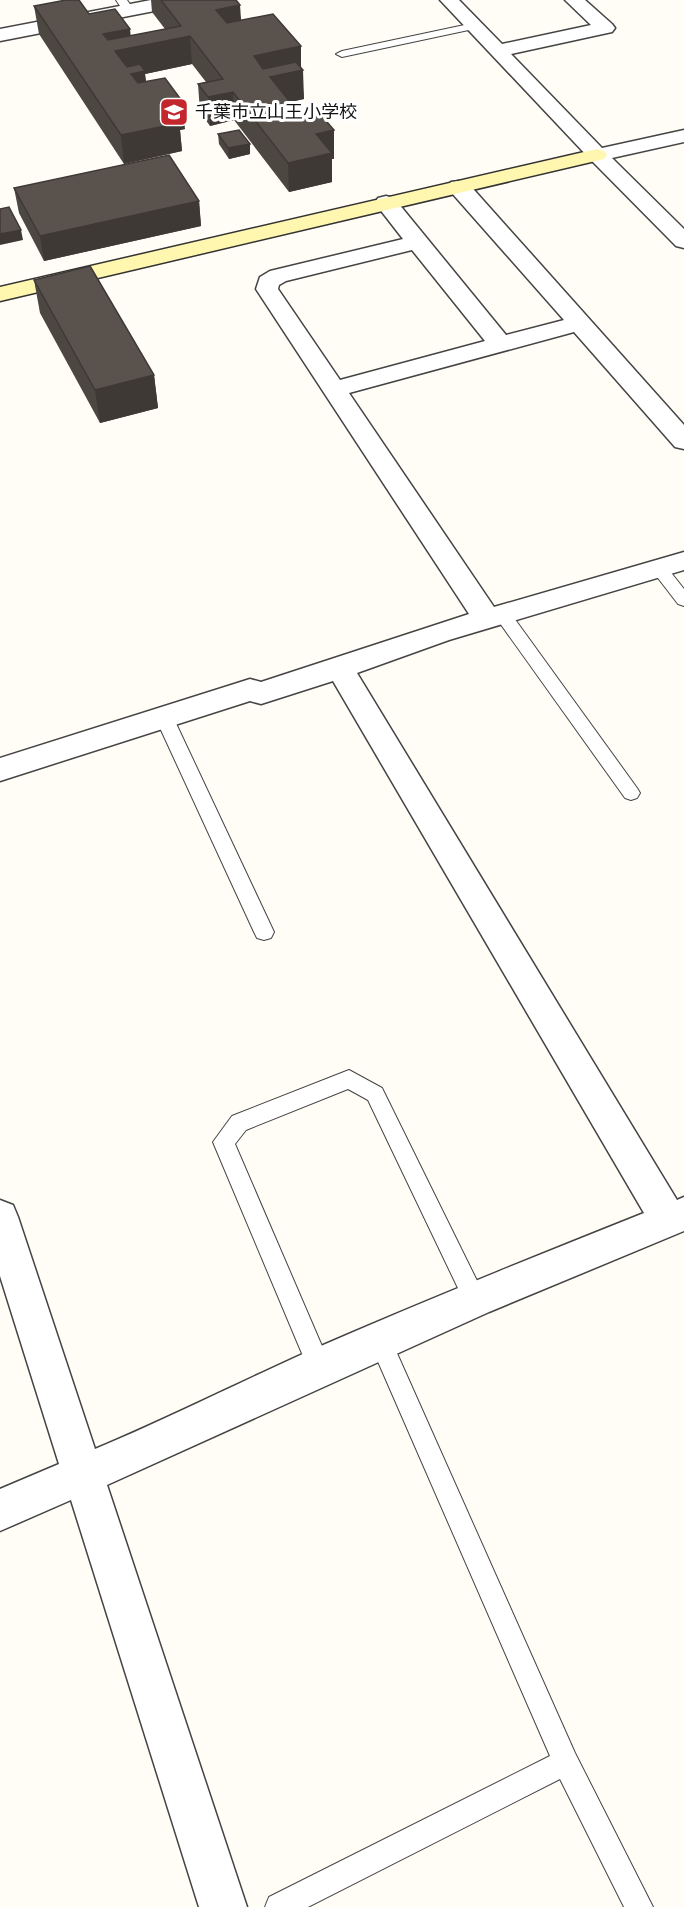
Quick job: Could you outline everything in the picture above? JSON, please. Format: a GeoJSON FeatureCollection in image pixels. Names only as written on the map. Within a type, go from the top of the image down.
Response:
{"type":"FeatureCollection","features":[{"type":"Feature","properties":{"kind":"street"},"geometry":{"type":"LineString","coordinates":[[0,35],[124,5],[180,0]]}},
{"type":"Feature","properties":{"kind":"street"},"geometry":{"type":"LineString","coordinates":[[449,0],[597,155],[684,241]]}},
{"type":"Feature","properties":{"kind":"street"},"geometry":{"type":"LineString","coordinates":[[498,51],[605,28],[574,0]]}},
{"type":"Feature","properties":{"kind":"street"},"geometry":{"type":"LineString","coordinates":[[0,294],[684,136]]}},
{"type":"Feature","properties":{"kind":"street"},"geometry":{"type":"LineString","coordinates":[[459,188],[684,441]]}},
{"type":"Feature","properties":{"kind":"street"},"geometry":{"type":"LineString","coordinates":[[386,203],[500,344]]}},
{"type":"Feature","properties":{"kind":"street"},"geometry":{"type":"LineString","coordinates":[[418,242],[278,276],[268,282],[267,289],[334,389],[495,617]]}},
{"type":"Feature","properties":{"kind":"street"},"geometry":{"type":"LineString","coordinates":[[334,389],[579,323]]}},
{"type":"Feature","properties":{"kind":"street"},"geometry":{"type":"LineString","coordinates":[[0,770],[250,690],[261,693],[439,633],[672,565]]}},
{"type":"Feature","properties":{"kind":"street"},"geometry":{"type":"LineString","coordinates":[[0,1510],[178,1434],[319,1367],[475,1299],[676,1217],[340,668]]}},
{"type":"Feature","properties":{"kind":"street"},"geometry":{"type":"LineString","coordinates":[[0,1217],[223,1907]]}},
{"type":"Feature","properties":{"kind":"lane"},"geometry":{"type":"LineString","coordinates":[[342,54],[474,26]]}},
{"type":"Feature","properties":{"kind":"lane"},"geometry":{"type":"LineString","coordinates":[[672,565],[684,600]]}},
{"type":"Feature","properties":{"kind":"lane"},"geometry":{"type":"LineString","coordinates":[[495,617],[631,793]]}},
{"type":"Feature","properties":{"kind":"lane"},"geometry":{"type":"LineString","coordinates":[[164,717],[264,932]]}},
{"type":"Feature","properties":{"kind":"lane"},"geometry":{"type":"LineString","coordinates":[[319,1367],[224,1142],[239,1123],[349,1079],[375,1094],[475,1299]]}},
{"type":"Feature","properties":{"kind":"lane"},"geometry":{"type":"LineString","coordinates":[[380,1341],[566,1761],[639,1907]]}},
{"type":"Feature","properties":{"kind":"lane"},"geometry":{"type":"LineString","coordinates":[[279,1907],[566,1761]]}},
{"type":"Feature","properties":{"kind":"building"},"geometry":{"type":"Polygon","coordinates":[[[79,0],[89,14],[115,9],[130,29],[103,34],[108,40],[181,26],[161,0],[236,0],[240,5],[216,10],[227,23],[273,14],[301,46],[254,56],[263,69],[296,62],[303,70],[270,77],[298,112],[315,108],[334,130],[316,134],[332,153],[288,163],[233,92],[208,97],[198,84],[223,79],[190,36],[115,51],[127,67],[140,64],[145,71],[131,74],[138,83],[165,78],[182,101],[166,104],[180,123],[121,135],[34,6],[79,0]]]}},
{"type":"Feature","properties":{"kind":"building"},"geometry":{"type":"Polygon","coordinates":[[[239,130],[250,144],[228,148],[218,134],[239,130]]]}},
{"type":"Feature","properties":{"kind":"building"},"geometry":{"type":"Polygon","coordinates":[[[169,155],[199,201],[40,236],[14,188],[169,155]]]}},
{"type":"Feature","properties":{"kind":"building"},"geometry":{"type":"Polygon","coordinates":[[[9,207],[21,230],[0,234],[0,209],[9,207]]]}},
{"type":"Feature","properties":{"kind":"building"},"geometry":{"type":"Polygon","coordinates":[[[90,266],[154,375],[95,390],[34,280],[90,266]]]}},
{"type":"Feature","properties":{"kind":"place","name":"千葉市立山王小学校"},"geometry":{"type":"Point","coordinates":[174,112]}}]}
